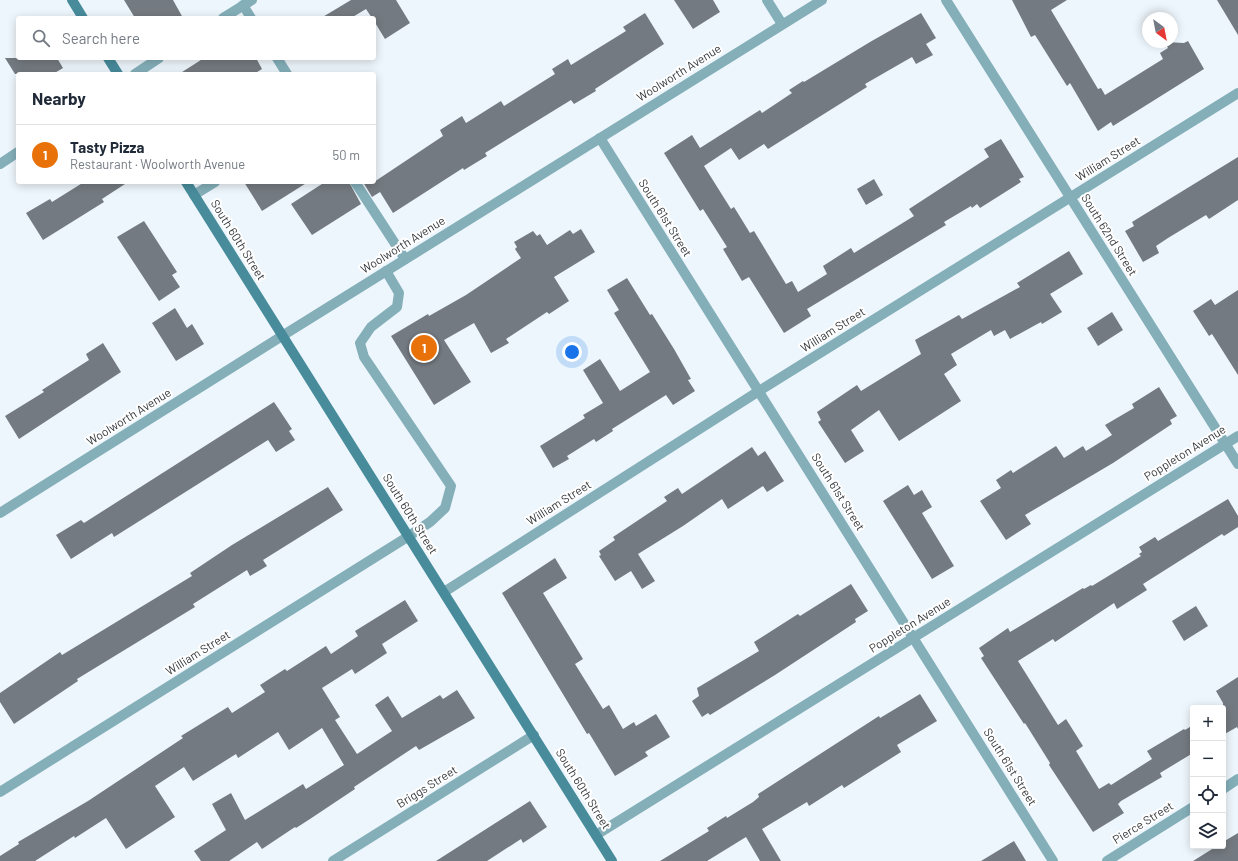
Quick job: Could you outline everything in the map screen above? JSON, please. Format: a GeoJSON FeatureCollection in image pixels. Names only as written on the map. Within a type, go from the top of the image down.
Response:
{"type":"FeatureCollection","features":[{"type":"Feature","properties":{"kind":"main road"},"geometry":{"type":"LineString","coordinates":[[72,0],[82,16]]}},
{"type":"Feature","properties":{"kind":"main road"},"geometry":{"type":"LineString","coordinates":[[109,60],[117,72]]}},
{"type":"Feature","properties":{"kind":"main road","name":"South 60th Street"},"geometry":{"type":"LineString","coordinates":[[187,184],[612,861]]}},
{"type":"Feature","properties":{"kind":"street"},"geometry":{"type":"LineString","coordinates":[[767,0],[782,24]]}},
{"type":"Feature","properties":{"kind":"street","name":"Woolworth Avenue"},"geometry":{"type":"LineString","coordinates":[[0,513],[822,0]]}},
{"type":"Feature","properties":{"kind":"street","name":"South 62nd Street"},"geometry":{"type":"LineString","coordinates":[[946,0],[1238,464]]}},
{"type":"Feature","properties":{"kind":"street"},"geometry":{"type":"LineString","coordinates":[[226,16],[248,3],[251,16]]}},
{"type":"Feature","properties":{"kind":"street"},"geometry":{"type":"LineString","coordinates":[[138,72],[155,60]]}},
{"type":"Feature","properties":{"kind":"street"},"geometry":{"type":"LineString","coordinates":[[278,60],[286,72]]}},
{"type":"Feature","properties":{"kind":"street","name":"William Street"},"geometry":{"type":"LineString","coordinates":[[444,592],[759,391],[1238,93]]}},
{"type":"Feature","properties":{"kind":"street","name":"South 61st Street"},"geometry":{"type":"LineString","coordinates":[[600,138],[1053,861]]}},
{"type":"Feature","properties":{"kind":"street"},"geometry":{"type":"LineString","coordinates":[[0,164],[16,153]]}},
{"type":"Feature","properties":{"kind":"street"},"geometry":{"type":"LineString","coordinates":[[194,195],[212,184]]}},
{"type":"Feature","properties":{"kind":"street"},"geometry":{"type":"LineString","coordinates":[[357,184],[405,259]]}},
{"type":"Feature","properties":{"kind":"street","name":"William Street"},"geometry":{"type":"LineString","coordinates":[[0,792],[409,536],[430,522],[445,508],[451,486],[364,357],[360,343],[371,327],[397,307],[399,294],[386,271]]}},
{"type":"Feature","properties":{"kind":"street","name":"Poppleton Avenue"},"geometry":{"type":"LineString","coordinates":[[596,835],[1238,436]]}},
{"type":"Feature","properties":{"kind":"street","name":"Briggs Street"},"geometry":{"type":"LineString","coordinates":[[333,861],[534,735]]}},
{"type":"Feature","properties":{"kind":"street"},"geometry":{"type":"LineString","coordinates":[[1226,787],[1238,779]]}},
{"type":"Feature","properties":{"kind":"street","name":"Pierce Street"},"geometry":{"type":"LineString","coordinates":[[1107,861],[1190,809]]}},
{"type":"Feature","properties":{"kind":"building"},"geometry":{"type":"Polygon","coordinates":[[[124,0],[173,0],[182,16],[134,16],[124,0]]]}},
{"type":"Feature","properties":{"kind":"building"},"geometry":{"type":"Polygon","coordinates":[[[351,0],[396,0],[410,23],[385,39],[376,24],[376,16],[371,16],[366,9],[354,16],[324,16],[351,0]]]}},
{"type":"Feature","properties":{"kind":"building"},"geometry":{"type":"Polygon","coordinates":[[[674,0],[713,0],[720,12],[693,29],[674,0]]]}},
{"type":"Feature","properties":{"kind":"building"},"geometry":{"type":"Polygon","coordinates":[[[1012,0],[1067,0],[1051,10],[1098,89],[1101,88],[1105,95],[1163,59],[1160,53],[1168,48],[1178,48],[1178,43],[1184,43],[1188,41],[1204,69],[1113,126],[1111,122],[1098,131],[1070,83],[1067,86],[1035,35],[1031,37],[1012,0]]]}},
{"type":"Feature","properties":{"kind":"building"},"geometry":{"type":"Polygon","coordinates":[[[1217,0],[1238,0],[1238,35],[1217,0]]]}},
{"type":"Feature","properties":{"kind":"building"},"geometry":{"type":"Polygon","coordinates":[[[645,13],[664,44],[595,89],[596,91],[574,104],[571,100],[485,153],[487,156],[464,170],[463,168],[393,213],[380,192],[372,197],[364,184],[376,184],[376,181],[443,136],[440,130],[462,116],[466,123],[501,101],[504,106],[555,74],[552,69],[568,59],[571,65],[626,31],[623,27],[645,13]]]}},
{"type":"Feature","properties":{"kind":"building"},"geometry":{"type":"Polygon","coordinates":[[[921,13],[936,38],[926,44],[933,55],[916,64],[912,57],[865,84],[867,87],[768,149],[764,144],[739,160],[731,148],[704,166],[731,209],[734,207],[750,233],[754,231],[786,284],[792,281],[798,292],[827,274],[823,266],[851,248],[854,253],[914,216],[909,209],[989,157],[984,149],[1001,139],[1024,177],[1019,179],[1021,182],[980,208],[977,204],[972,208],[971,206],[944,222],[946,225],[807,309],[811,316],[784,333],[749,277],[742,281],[723,249],[727,247],[703,209],[700,211],[664,153],[692,135],[700,148],[760,110],[762,113],[792,93],[789,90],[803,81],[804,82],[921,13]]]}},
{"type":"Feature","properties":{"kind":"building"},"geometry":{"type":"Polygon","coordinates":[[[5,58],[16,58],[16,60],[58,60],[63,68],[56,72],[16,72],[15,74],[5,58]]]}},
{"type":"Feature","properties":{"kind":"building"},"geometry":{"type":"Polygon","coordinates":[[[201,60],[257,60],[262,69],[257,72],[182,72],[201,60]]]}},
{"type":"Feature","properties":{"kind":"building"},"geometry":{"type":"Polygon","coordinates":[[[1238,157],[1238,200],[1209,219],[1206,215],[1168,238],[1156,246],[1159,253],[1143,262],[1125,231],[1134,226],[1132,222],[1238,157]]]}},
{"type":"Feature","properties":{"kind":"building"},"geometry":{"type":"Polygon","coordinates":[[[874,179],[883,195],[866,205],[857,189],[874,179]]]}},
{"type":"Feature","properties":{"kind":"building"},"geometry":{"type":"Polygon","coordinates":[[[81,184],[125,184],[102,199],[104,202],[43,240],[26,213],[50,199],[52,202],[81,184]]]}},
{"type":"Feature","properties":{"kind":"building"},"geometry":{"type":"Polygon","coordinates":[[[245,184],[305,184],[262,211],[245,184]]]}},
{"type":"Feature","properties":{"kind":"building"},"geometry":{"type":"Polygon","coordinates":[[[322,184],[350,184],[361,204],[312,235],[291,204],[322,184]]]}},
{"type":"Feature","properties":{"kind":"building"},"geometry":{"type":"Polygon","coordinates":[[[144,221],[177,272],[172,275],[180,287],[159,301],[117,237],[144,221]]]}},
{"type":"Feature","properties":{"kind":"building"},"geometry":{"type":"Polygon","coordinates":[[[581,229],[595,252],[554,277],[569,301],[549,314],[547,312],[506,339],[509,343],[491,353],[474,323],[444,340],[471,382],[434,405],[391,336],[428,314],[429,316],[466,295],[521,258],[515,249],[517,247],[514,242],[533,231],[537,236],[540,234],[547,245],[570,230],[573,234],[581,229]]]}},
{"type":"Feature","properties":{"kind":"building"},"geometry":{"type":"Polygon","coordinates":[[[1069,251],[1083,274],[1050,294],[1062,312],[1042,324],[1041,322],[1010,339],[1005,330],[994,336],[991,330],[951,354],[957,365],[944,374],[961,401],[899,441],[879,410],[851,430],[864,451],[845,463],[818,422],[821,420],[817,412],[857,385],[861,391],[921,354],[915,340],[959,315],[962,319],[1020,287],[1017,283],[1069,251]]]}},
{"type":"Feature","properties":{"kind":"building"},"geometry":{"type":"Polygon","coordinates":[[[627,278],[650,315],[652,314],[674,349],[691,379],[688,380],[695,391],[673,405],[666,395],[612,429],[613,431],[596,442],[594,439],[567,456],[569,459],[553,468],[540,446],[585,418],[583,415],[603,403],[583,370],[600,359],[620,391],[650,372],[614,313],[619,310],[607,290],[627,278]]]}},
{"type":"Feature","properties":{"kind":"building"},"geometry":{"type":"Polygon","coordinates":[[[1238,290],[1238,375],[1212,334],[1209,336],[1193,311],[1211,299],[1215,305],[1238,290]]]}},
{"type":"Feature","properties":{"kind":"building"},"geometry":{"type":"Polygon","coordinates":[[[175,308],[187,328],[192,324],[204,344],[176,361],[152,323],[175,308]]]}},
{"type":"Feature","properties":{"kind":"building"},"geometry":{"type":"Polygon","coordinates":[[[1112,312],[1123,330],[1098,346],[1087,328],[1112,312]]]}},
{"type":"Feature","properties":{"kind":"building"},"geometry":{"type":"Polygon","coordinates":[[[103,343],[121,372],[19,439],[5,416],[44,392],[42,390],[89,360],[86,354],[103,343]]]}},
{"type":"Feature","properties":{"kind":"building"},"geometry":{"type":"Polygon","coordinates":[[[1159,387],[1177,416],[1170,420],[1172,424],[1113,463],[1025,515],[1031,524],[1006,540],[980,501],[1001,488],[996,480],[1011,470],[1013,473],[1056,446],[1064,458],[1083,446],[1086,451],[1112,435],[1105,425],[1134,408],[1132,404],[1159,387]]]}},
{"type":"Feature","properties":{"kind":"building"},"geometry":{"type":"Polygon","coordinates":[[[274,402],[292,429],[289,431],[295,440],[276,452],[268,440],[114,537],[112,533],[71,559],[56,535],[81,520],[84,523],[274,402]]]}},
{"type":"Feature","properties":{"kind":"building"},"geometry":{"type":"Polygon","coordinates":[[[752,447],[758,456],[765,451],[784,481],[767,492],[763,486],[728,509],[722,499],[683,526],[638,554],[655,581],[642,589],[631,571],[615,581],[599,556],[601,555],[599,551],[615,540],[613,537],[667,501],[664,497],[678,488],[682,494],[752,447]]]}},
{"type":"Feature","properties":{"kind":"building"},"geometry":{"type":"Polygon","coordinates":[[[908,485],[914,495],[922,490],[932,507],[922,513],[954,566],[932,579],[883,501],[908,485]]]}},
{"type":"Feature","properties":{"kind":"building"},"geometry":{"type":"Polygon","coordinates":[[[328,487],[343,510],[263,560],[267,566],[250,576],[247,570],[193,604],[195,607],[77,679],[78,681],[14,724],[0,702],[0,693],[60,652],[62,655],[192,576],[190,573],[232,545],[328,487]]]}},
{"type":"Feature","properties":{"kind":"building"},"geometry":{"type":"Polygon","coordinates":[[[1228,499],[1238,516],[1238,527],[1224,536],[1222,534],[1143,584],[1147,590],[1117,609],[1114,603],[1055,642],[1053,639],[1018,661],[1058,725],[1066,719],[1083,746],[1076,751],[1099,789],[1109,783],[1111,785],[1152,759],[1147,751],[1190,727],[1190,755],[1160,773],[1162,777],[1121,801],[1118,804],[1124,813],[1093,832],[1049,765],[1050,763],[1025,723],[1024,724],[981,658],[984,656],[979,648],[1008,628],[1010,632],[1083,588],[1092,586],[1141,556],[1139,554],[1142,552],[1139,547],[1155,537],[1158,541],[1228,499]]]}},
{"type":"Feature","properties":{"kind":"building"},"geometry":{"type":"Polygon","coordinates":[[[555,558],[567,578],[543,593],[583,659],[575,664],[603,709],[609,705],[623,729],[634,722],[636,726],[656,714],[670,737],[645,752],[648,756],[615,776],[589,733],[587,734],[502,593],[555,558]]]}},
{"type":"Feature","properties":{"kind":"building"},"geometry":{"type":"Polygon","coordinates":[[[851,584],[868,611],[855,619],[856,622],[775,675],[710,715],[708,713],[702,717],[692,701],[699,696],[697,688],[759,651],[754,642],[798,614],[800,616],[851,584]]]}},
{"type":"Feature","properties":{"kind":"building"},"geometry":{"type":"Polygon","coordinates":[[[405,600],[418,621],[382,644],[387,653],[355,674],[352,669],[322,688],[340,717],[335,720],[357,754],[392,731],[375,705],[388,696],[402,718],[440,695],[443,699],[457,690],[475,718],[419,750],[416,746],[354,787],[355,789],[262,849],[257,842],[229,861],[201,861],[194,851],[226,830],[212,804],[231,793],[245,820],[303,784],[306,789],[344,765],[322,728],[289,750],[278,732],[238,758],[236,754],[193,781],[184,767],[155,786],[175,817],[126,849],[106,818],[35,861],[0,861],[0,856],[19,844],[18,842],[88,801],[183,738],[181,736],[228,707],[232,713],[265,692],[260,685],[285,669],[287,671],[326,646],[331,654],[358,636],[355,631],[405,600]]]}},
{"type":"Feature","properties":{"kind":"building"},"geometry":{"type":"Polygon","coordinates":[[[1196,606],[1208,626],[1184,641],[1172,621],[1196,606]]]}},
{"type":"Feature","properties":{"kind":"building"},"geometry":{"type":"Polygon","coordinates":[[[1238,677],[1238,729],[1237,727],[1226,733],[1226,705],[1223,705],[1216,691],[1238,677]]]}},
{"type":"Feature","properties":{"kind":"building"},"geometry":{"type":"Polygon","coordinates":[[[920,694],[937,721],[897,745],[901,752],[844,788],[842,785],[809,806],[807,802],[762,829],[781,861],[760,861],[746,837],[707,861],[660,861],[709,831],[707,828],[753,802],[759,797],[758,794],[879,716],[880,718],[920,694]]]}},
{"type":"Feature","properties":{"kind":"building"},"geometry":{"type":"Polygon","coordinates":[[[530,801],[547,827],[523,843],[521,839],[487,861],[436,861],[530,801]]]}},
{"type":"Feature","properties":{"kind":"building"},"geometry":{"type":"Polygon","coordinates":[[[1238,833],[1238,861],[1193,861],[1212,849],[1226,849],[1226,840],[1238,833]]]}},
{"type":"Feature","properties":{"kind":"building"},"geometry":{"type":"Polygon","coordinates":[[[1014,841],[1026,861],[981,861],[1014,841]]]}},
{"type":"Feature","properties":{"kind":"place","name":"Tasty Pizza"},"geometry":{"type":"Point","coordinates":[424,348]}}]}
